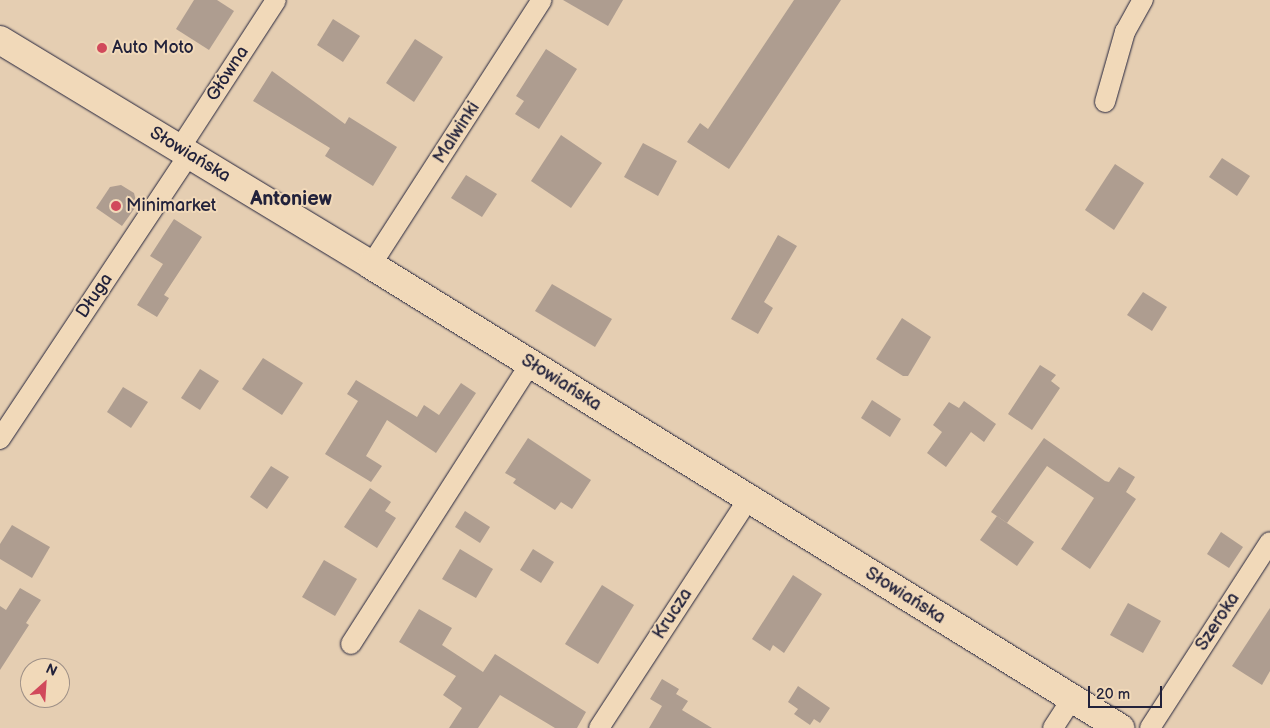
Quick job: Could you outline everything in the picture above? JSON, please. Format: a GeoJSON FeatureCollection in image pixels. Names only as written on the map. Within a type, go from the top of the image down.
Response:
{"type":"FeatureCollection","features":[{"type":"Feature","properties":{"kind":"street","name":"Główna"},"geometry":{"type":"LineString","coordinates":[[184,151],[276,0]]}},
{"type":"Feature","properties":{"kind":"street","name":"Malwinki"},"geometry":{"type":"LineString","coordinates":[[371,265],[542,0]]}},
{"type":"Feature","properties":{"kind":"street"},"geometry":{"type":"LineString","coordinates":[[1105,102],[1126,32],[1143,0]]}},
{"type":"Feature","properties":{"kind":"street","name":"Słowiańska"},"geometry":{"type":"LineString","coordinates":[[0,40],[371,265],[748,500],[1120,728]]}},
{"type":"Feature","properties":{"kind":"street","name":"Długa"},"geometry":{"type":"LineString","coordinates":[[0,439],[184,151]]}},
{"type":"Feature","properties":{"kind":"street"},"geometry":{"type":"LineString","coordinates":[[351,644],[530,364]]}},
{"type":"Feature","properties":{"kind":"street","name":"Krucza"},"geometry":{"type":"LineString","coordinates":[[599,728],[748,500]]}},
{"type":"Feature","properties":{"kind":"street","name":"Szeroka"},"geometry":{"type":"LineString","coordinates":[[1150,728],[1270,542]]}},
{"type":"Feature","properties":{"kind":"street"},"geometry":{"type":"LineString","coordinates":[[1052,728],[1072,699]]}},
{"type":"Feature","properties":{"kind":"building"},"geometry":{"type":"Polygon","coordinates":[[[194,0],[217,0],[234,11],[209,50],[176,29],[194,0]]]}},
{"type":"Feature","properties":{"kind":"building"},"geometry":{"type":"Polygon","coordinates":[[[563,0],[623,0],[608,26],[563,0]]]}},
{"type":"Feature","properties":{"kind":"building"},"geometry":{"type":"Polygon","coordinates":[[[794,0],[841,0],[729,169],[687,142],[700,123],[708,129],[794,0]]]}},
{"type":"Feature","properties":{"kind":"building"},"geometry":{"type":"Polygon","coordinates":[[[333,19],[360,36],[343,62],[317,45],[333,19]]]}},
{"type":"Feature","properties":{"kind":"building"},"geometry":{"type":"Polygon","coordinates":[[[415,39],[443,57],[414,102],[386,83],[415,39]]]}},
{"type":"Feature","properties":{"kind":"building"},"geometry":{"type":"Polygon","coordinates":[[[546,49],[577,69],[539,129],[515,114],[524,101],[516,96],[546,49]]]}},
{"type":"Feature","properties":{"kind":"building"},"geometry":{"type":"Polygon","coordinates":[[[272,71],[345,124],[349,117],[397,147],[373,186],[325,156],[330,148],[253,101],[272,71]]]}},
{"type":"Feature","properties":{"kind":"building"},"geometry":{"type":"Polygon","coordinates":[[[561,135],[602,163],[571,208],[531,181],[561,135]]]}},
{"type":"Feature","properties":{"kind":"building"},"geometry":{"type":"Polygon","coordinates":[[[643,143],[677,161],[658,196],[624,177],[643,143]]]}},
{"type":"Feature","properties":{"kind":"building"},"geometry":{"type":"Polygon","coordinates":[[[1222,158],[1250,176],[1237,196],[1209,177],[1222,158]]]}},
{"type":"Feature","properties":{"kind":"building"},"geometry":{"type":"Polygon","coordinates":[[[1115,164],[1144,183],[1114,230],[1085,210],[1115,164]]]}},
{"type":"Feature","properties":{"kind":"building"},"geometry":{"type":"Polygon","coordinates":[[[466,175],[497,194],[482,217],[451,198],[466,175]]]}},
{"type":"Feature","properties":{"kind":"building","name":"Minimarket"},"geometry":{"type":"Polygon","coordinates":[[[121,185],[134,193],[137,205],[122,226],[96,208],[110,187],[121,185]]]}},
{"type":"Feature","properties":{"kind":"building"},"geometry":{"type":"Polygon","coordinates":[[[174,219],[202,237],[164,295],[169,298],[157,317],[137,305],[163,264],[150,256],[174,219]]]}},
{"type":"Feature","properties":{"kind":"building"},"geometry":{"type":"Polygon","coordinates":[[[778,235],[797,246],[764,302],[773,308],[758,334],[731,319],[778,235]]]}},
{"type":"Feature","properties":{"kind":"building"},"geometry":{"type":"Polygon","coordinates":[[[552,284],[612,319],[595,347],[535,311],[552,284]]]}},
{"type":"Feature","properties":{"kind":"building"},"geometry":{"type":"Polygon","coordinates":[[[1143,292],[1167,307],[1152,331],[1127,315],[1143,292]]]}},
{"type":"Feature","properties":{"kind":"building"},"geometry":{"type":"Polygon","coordinates":[[[902,318],[931,337],[908,376],[903,376],[876,359],[902,318]]]}},
{"type":"Feature","properties":{"kind":"building"},"geometry":{"type":"Polygon","coordinates":[[[263,358],[303,383],[282,415],[242,389],[263,358]]]}},
{"type":"Feature","properties":{"kind":"building"},"geometry":{"type":"Polygon","coordinates":[[[1040,365],[1056,375],[1051,381],[1060,388],[1032,430],[1008,414],[1040,365]]]}},
{"type":"Feature","properties":{"kind":"building"},"geometry":{"type":"Polygon","coordinates":[[[200,369],[219,381],[200,410],[181,398],[200,369]]]}},
{"type":"Feature","properties":{"kind":"building"},"geometry":{"type":"Polygon","coordinates":[[[356,380],[417,417],[424,405],[439,415],[461,383],[476,393],[436,453],[387,420],[366,456],[382,466],[371,482],[325,454],[358,401],[347,394],[356,380]]]}},
{"type":"Feature","properties":{"kind":"building"},"geometry":{"type":"Polygon","coordinates":[[[123,387],[148,402],[131,428],[107,412],[123,387]]]}},
{"type":"Feature","properties":{"kind":"building"},"geometry":{"type":"Polygon","coordinates":[[[872,400],[901,419],[890,437],[861,418],[872,400]]]}},
{"type":"Feature","properties":{"kind":"building"},"geometry":{"type":"Polygon","coordinates":[[[964,401],[996,424],[984,442],[971,432],[946,467],[927,453],[942,432],[933,425],[949,402],[959,408],[964,401]]]}},
{"type":"Feature","properties":{"kind":"building"},"geometry":{"type":"Polygon","coordinates":[[[528,438],[591,480],[572,509],[561,502],[555,510],[513,483],[516,479],[505,473],[528,438]]]}},
{"type":"Feature","properties":{"kind":"building"},"geometry":{"type":"Polygon","coordinates":[[[1044,438],[1105,481],[1109,482],[1119,467],[1135,477],[1126,492],[1136,499],[1090,569],[1061,549],[1094,498],[1047,466],[1007,523],[991,512],[1044,438]]]}},
{"type":"Feature","properties":{"kind":"building"},"geometry":{"type":"Polygon","coordinates":[[[271,466],[289,477],[267,509],[250,497],[271,466]]]}},
{"type":"Feature","properties":{"kind":"building"},"geometry":{"type":"Polygon","coordinates":[[[370,488],[391,502],[385,511],[396,518],[377,548],[344,527],[370,488]]]}},
{"type":"Feature","properties":{"kind":"building"},"geometry":{"type":"Polygon","coordinates":[[[465,511],[490,527],[480,543],[455,527],[465,511]]]}},
{"type":"Feature","properties":{"kind":"building"},"geometry":{"type":"Polygon","coordinates":[[[997,516],[1034,542],[1017,566],[980,540],[997,516]]]}},
{"type":"Feature","properties":{"kind":"building"},"geometry":{"type":"Polygon","coordinates":[[[12,525],[50,547],[32,578],[0,559],[0,544],[12,525]]]}},
{"type":"Feature","properties":{"kind":"building"},"geometry":{"type":"Polygon","coordinates":[[[1221,532],[1243,547],[1229,568],[1207,554],[1221,532]]]}},
{"type":"Feature","properties":{"kind":"building"},"geometry":{"type":"Polygon","coordinates":[[[460,549],[493,569],[476,598],[442,579],[460,549]]]}},
{"type":"Feature","properties":{"kind":"building"},"geometry":{"type":"Polygon","coordinates":[[[533,549],[554,562],[541,583],[520,570],[533,549]]]}},
{"type":"Feature","properties":{"kind":"building"},"geometry":{"type":"Polygon","coordinates":[[[324,560],[357,579],[335,616],[302,597],[324,560]]]}},
{"type":"Feature","properties":{"kind":"building"},"geometry":{"type":"Polygon","coordinates":[[[793,575],[822,594],[784,653],[773,645],[770,651],[752,639],[793,575]]]}},
{"type":"Feature","properties":{"kind":"building"},"geometry":{"type":"Polygon","coordinates":[[[602,585],[634,605],[598,664],[565,644],[602,585]]]}},
{"type":"Feature","properties":{"kind":"building"},"geometry":{"type":"Polygon","coordinates":[[[20,588],[41,600],[26,623],[29,625],[0,670],[0,606],[6,610],[20,588]]]}},
{"type":"Feature","properties":{"kind":"building"},"geometry":{"type":"Polygon","coordinates":[[[1128,603],[1161,621],[1143,653],[1110,635],[1128,603]]]}},
{"type":"Feature","properties":{"kind":"building"},"geometry":{"type":"Polygon","coordinates":[[[1270,608],[1270,671],[1262,685],[1232,666],[1270,608]]]}},
{"type":"Feature","properties":{"kind":"building"},"geometry":{"type":"Polygon","coordinates":[[[419,609],[452,628],[442,645],[483,672],[495,654],[586,712],[577,728],[555,728],[500,695],[478,728],[449,728],[462,708],[443,695],[456,676],[399,642],[419,609]]]}},
{"type":"Feature","properties":{"kind":"building"},"geometry":{"type":"Polygon","coordinates":[[[662,679],[679,689],[676,694],[688,701],[682,710],[712,728],[649,728],[662,706],[650,699],[662,679]]]}},
{"type":"Feature","properties":{"kind":"building"},"geometry":{"type":"Polygon","coordinates":[[[798,686],[830,708],[820,723],[814,719],[810,725],[794,714],[798,709],[788,702],[798,686]]]}},
{"type":"Feature","properties":{"kind":"place","name":"Auto Moto"},"geometry":{"type":"Point","coordinates":[102,48]}},
{"type":"Feature","properties":{"kind":"place","name":"Minimarket"},"geometry":{"type":"Point","coordinates":[116,206]}},
{"type":"Feature","properties":{"kind":"district","name":"Antoniew"},"geometry":{"type":"Point","coordinates":[291,199]}}]}
